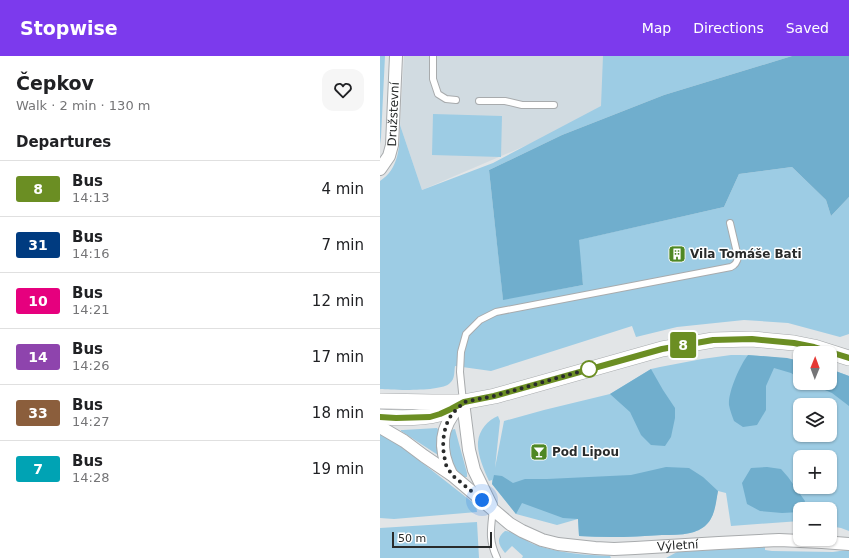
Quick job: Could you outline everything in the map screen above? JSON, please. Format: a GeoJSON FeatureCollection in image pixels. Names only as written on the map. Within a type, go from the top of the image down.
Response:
{"type":"FeatureCollection","features":[{"type":"Feature","properties":{"kind":"street","name":"Družstevní"},"geometry":{"type":"LineString","coordinates":[[380,169],[389,156],[392,145],[396,56]]}},
{"type":"Feature","properties":{"kind":"street"},"geometry":{"type":"LineString","coordinates":[[380,400],[464,402],[494,396],[662,349],[713,340],[752,339],[794,343],[814,347],[849,358]]}},
{"type":"Feature","properties":{"kind":"street"},"geometry":{"type":"LineString","coordinates":[[380,425],[396,418],[430,417],[446,412],[464,402]]}},
{"type":"Feature","properties":{"kind":"street","name":"Výletní"},"geometry":{"type":"LineString","coordinates":[[452,475],[446,465],[444,455],[444,433],[448,420],[464,402]]}},
{"type":"Feature","properties":{"kind":"street","name":"Výletní"},"geometry":{"type":"LineString","coordinates":[[464,402],[469,450],[474,470],[493,509]]}},
{"type":"Feature","properties":{"kind":"street","name":"Výletní"},"geometry":{"type":"LineString","coordinates":[[380,425],[452,475],[510,524],[542,540],[558,544],[635,553],[719,543],[779,540],[849,544]]}},
{"type":"Feature","properties":{"kind":"lane"},"geometry":{"type":"LineString","coordinates":[[434,56],[433,79],[438,94],[446,99],[456,100]]}},
{"type":"Feature","properties":{"kind":"lane"},"geometry":{"type":"LineString","coordinates":[[479,101],[505,101],[522,105],[554,105]]}},
{"type":"Feature","properties":{"kind":"lane"},"geometry":{"type":"LineString","coordinates":[[464,402],[460,372],[461,352],[466,334],[480,320],[496,312],[731,267],[738,262],[738,258],[730,223]]}},
{"type":"Feature","properties":{"kind":"lane"},"geometry":{"type":"LineString","coordinates":[[493,509],[491,539],[496,558]]}},
{"type":"Feature","properties":{"kind":"shaded area"},"geometry":{"type":"Polygon","coordinates":[[[380,56],[385,56],[380,144],[380,56]]]}},
{"type":"Feature","properties":{"kind":"shaded area"},"geometry":{"type":"Polygon","coordinates":[[[404,56],[735,56],[422,190],[400,125],[404,56]]]}},
{"type":"Feature","properties":{"kind":"shaded area"},"geometry":{"type":"Polygon","coordinates":[[[603,56],[792,56],[664,95],[562,135],[489,170],[503,299],[583,285],[578,240],[724,207],[739,174],[792,167],[826,200],[831,216],[849,197],[849,334],[840,337],[788,323],[744,320],[677,327],[636,337],[632,326],[491,371],[455,366],[452,381],[445,386],[438,388],[417,390],[380,389],[380,181],[395,164],[399,149],[400,125],[422,190],[493,163],[601,106],[603,56]]]}},
{"type":"Feature","properties":{"kind":"shaded area"},"geometry":{"type":"Polygon","coordinates":[[[792,56],[849,56],[849,197],[831,216],[826,200],[792,167],[739,174],[724,207],[579,240],[583,285],[503,300],[489,170],[562,135],[664,95],[792,56]]]}},
{"type":"Feature","properties":{"kind":"shaded area"},"geometry":{"type":"Polygon","coordinates":[[[433,114],[502,116],[501,157],[432,155],[433,114]]]}},
{"type":"Feature","properties":{"kind":"shaded area"},"geometry":{"type":"Polygon","coordinates":[[[740,355],[766,356],[793,360],[793,390],[837,390],[837,372],[849,376],[849,531],[837,527],[837,502],[793,502],[793,522],[731,526],[726,493],[718,491],[709,522],[694,532],[680,535],[631,537],[579,536],[578,519],[557,525],[516,514],[492,484],[492,480],[489,481],[483,467],[478,442],[480,433],[488,423],[498,416],[500,421],[495,468],[504,421],[610,394],[651,369],[702,359],[740,355]]]}},
{"type":"Feature","properties":{"kind":"shaded area"},"geometry":{"type":"Polygon","coordinates":[[[748,355],[793,359],[793,374],[774,368],[766,386],[766,410],[757,425],[743,427],[734,421],[729,407],[730,393],[748,355]]]}},
{"type":"Feature","properties":{"kind":"shaded area"},"geometry":{"type":"Polygon","coordinates":[[[651,369],[675,408],[675,418],[671,437],[665,446],[651,445],[641,435],[630,412],[610,394],[651,369]]]}},
{"type":"Feature","properties":{"kind":"shaded area"},"geometry":{"type":"Polygon","coordinates":[[[837,372],[849,376],[849,406],[832,393],[825,390],[837,390],[837,372]]]}},
{"type":"Feature","properties":{"kind":"shaded area"},"geometry":{"type":"Polygon","coordinates":[[[437,428],[439,431],[438,455],[401,431],[401,430],[437,428]]]}},
{"type":"Feature","properties":{"kind":"shaded area"},"geometry":{"type":"Polygon","coordinates":[[[455,429],[467,477],[459,474],[450,455],[448,444],[449,435],[451,430],[455,429]]]}},
{"type":"Feature","properties":{"kind":"shaded area"},"geometry":{"type":"Polygon","coordinates":[[[380,434],[392,439],[476,505],[477,512],[394,519],[380,518],[380,434]]]}},
{"type":"Feature","properties":{"kind":"shaded area"},"geometry":{"type":"Polygon","coordinates":[[[666,467],[689,468],[703,477],[718,491],[715,509],[711,518],[706,525],[700,529],[690,533],[676,535],[620,537],[579,536],[578,519],[563,518],[522,503],[516,514],[492,484],[494,475],[502,476],[513,483],[525,479],[631,475],[666,467]]]}},
{"type":"Feature","properties":{"kind":"shaded area"},"geometry":{"type":"Polygon","coordinates":[[[767,467],[781,469],[793,484],[793,494],[800,494],[805,502],[793,502],[793,512],[782,513],[760,511],[747,504],[742,483],[751,468],[767,467]]]}},
{"type":"Feature","properties":{"kind":"shaded area"},"geometry":{"type":"Polygon","coordinates":[[[477,522],[479,558],[380,558],[380,528],[477,522]]]}},
{"type":"Feature","properties":{"kind":"shaded area"},"geometry":{"type":"Polygon","coordinates":[[[505,531],[516,534],[533,544],[552,550],[610,556],[611,558],[522,558],[523,556],[512,546],[505,553],[501,547],[499,539],[505,531]]]}},
{"type":"Feature","properties":{"kind":"shaded area"},"geometry":{"type":"Polygon","coordinates":[[[765,547],[765,550],[772,551],[833,552],[847,550],[849,551],[849,558],[666,558],[677,552],[765,547]]]}},
{"type":"Feature","properties":{"kind":"bus line","name":"8"},"geometry":{"type":"LineString","coordinates":[[380,417],[430,417],[440,414],[464,402],[494,396],[662,349],[713,340],[752,339],[794,343],[814,347],[849,358]]}},
{"type":"Feature","properties":{"kind":"place","name":"Vila Tomáše Bati"},"geometry":{"type":"Point","coordinates":[677,254]}},
{"type":"Feature","properties":{"kind":"place","name":"Pod Lipou"},"geometry":{"type":"Point","coordinates":[539,452]}},
{"type":"Feature","properties":{"kind":"route"},"geometry":{"type":"LineString","coordinates":[[482,500],[452,475],[446,465],[443,447],[444,433],[448,420],[453,413],[464,402],[494,396],[589,369]]}}]}
